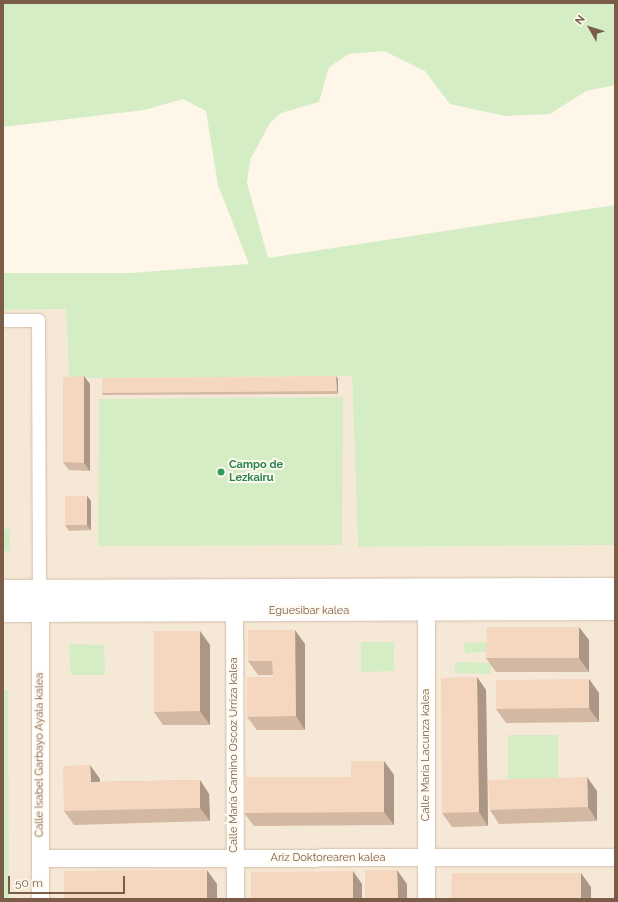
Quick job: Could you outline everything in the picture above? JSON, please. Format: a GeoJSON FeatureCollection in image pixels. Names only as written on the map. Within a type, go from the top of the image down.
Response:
{"type":"FeatureCollection","features":[{"type":"Feature","properties":{"kind":"street"},"geometry":{"type":"LineString","coordinates":[[3,320],[38,320],[39,600]]}},
{"type":"Feature","properties":{"kind":"street","name":"Eguesibar kalea"},"geometry":{"type":"LineString","coordinates":[[3,611],[39,600],[615,589]]}},
{"type":"Feature","properties":{"kind":"street","name":"Eguesibar kalea"},"geometry":{"type":"LineString","coordinates":[[3,591],[39,600],[234,612],[615,609]]}},
{"type":"Feature","properties":{"kind":"street","name":"Calle Isabel Garbayo Ayala kalea"},"geometry":{"type":"LineString","coordinates":[[39,600],[40,899]]}},
{"type":"Feature","properties":{"kind":"street","name":"Calle María Lacunza kalea"},"geometry":{"type":"LineString","coordinates":[[426,610],[426,899]]}},
{"type":"Feature","properties":{"kind":"street","name":"Calle María Camino Oscoz Urriza kalea"},"geometry":{"type":"LineString","coordinates":[[234,612],[235,899]]}},
{"type":"Feature","properties":{"kind":"street","name":"Ariz Doktorearen kalea"},"geometry":{"type":"LineString","coordinates":[[40,858],[615,857]]}},
{"type":"Feature","properties":{"kind":"shaded area"},"geometry":{"type":"Polygon","coordinates":[[[66,309],[69,378],[352,376],[358,547],[615,545],[615,899],[3,899],[3,310],[66,309]]]}},
{"type":"Feature","properties":{"kind":"green space"},"geometry":{"type":"Polygon","coordinates":[[[3,3],[615,3],[615,85],[586,91],[550,114],[505,116],[450,104],[425,71],[384,51],[349,54],[329,67],[319,102],[281,113],[270,123],[250,160],[247,183],[268,258],[615,205],[615,545],[358,547],[352,376],[69,378],[66,309],[3,310],[3,273],[131,273],[249,264],[218,185],[206,111],[183,99],[144,110],[3,127],[3,3]]]}},
{"type":"Feature","properties":{"kind":"green space","name":"Campo de Lezkairu"},"geometry":{"type":"Polygon","coordinates":[[[343,397],[342,545],[98,546],[99,399],[343,397]]]}},
{"type":"Feature","properties":{"kind":"green space"},"geometry":{"type":"Polygon","coordinates":[[[3,529],[10,529],[10,551],[3,551],[3,529]]]}},
{"type":"Feature","properties":{"kind":"green space"},"geometry":{"type":"Polygon","coordinates":[[[361,642],[394,642],[394,671],[361,672],[361,642]]]}},
{"type":"Feature","properties":{"kind":"green space"},"geometry":{"type":"Polygon","coordinates":[[[490,642],[490,652],[465,653],[464,643],[490,642]]]}},
{"type":"Feature","properties":{"kind":"green space"},"geometry":{"type":"Polygon","coordinates":[[[69,644],[104,645],[105,675],[71,675],[69,644]]]}},
{"type":"Feature","properties":{"kind":"green space"},"geometry":{"type":"Polygon","coordinates":[[[455,662],[491,663],[491,674],[455,673],[455,662]]]}},
{"type":"Feature","properties":{"kind":"green space"},"geometry":{"type":"Polygon","coordinates":[[[8,690],[9,899],[3,899],[3,691],[8,690]]]}},
{"type":"Feature","properties":{"kind":"green space"},"geometry":{"type":"Polygon","coordinates":[[[508,735],[558,735],[558,778],[508,779],[508,735]]]}},
{"type":"Feature","properties":{"kind":"building"},"geometry":{"type":"Polygon","coordinates":[[[84,376],[84,463],[63,462],[63,377],[84,376]]]}},
{"type":"Feature","properties":{"kind":"building"},"geometry":{"type":"Polygon","coordinates":[[[336,376],[337,391],[102,393],[102,378],[336,376]]]}},
{"type":"Feature","properties":{"kind":"building"},"geometry":{"type":"Polygon","coordinates":[[[65,496],[87,496],[87,525],[65,525],[65,496]]]}},
{"type":"Feature","properties":{"kind":"building"},"geometry":{"type":"Polygon","coordinates":[[[487,627],[579,627],[579,658],[486,658],[487,627]]]}},
{"type":"Feature","properties":{"kind":"building"},"geometry":{"type":"Polygon","coordinates":[[[248,630],[295,630],[296,716],[247,717],[247,677],[273,677],[272,661],[248,661],[248,630]]]}},
{"type":"Feature","properties":{"kind":"building"},"geometry":{"type":"Polygon","coordinates":[[[154,631],[200,631],[200,711],[154,712],[154,631]]]}},
{"type":"Feature","properties":{"kind":"building"},"geometry":{"type":"Polygon","coordinates":[[[477,677],[479,812],[442,813],[441,678],[477,677]]]}},
{"type":"Feature","properties":{"kind":"building"},"geometry":{"type":"Polygon","coordinates":[[[589,679],[589,708],[496,709],[496,680],[589,679]]]}},
{"type":"Feature","properties":{"kind":"building"},"geometry":{"type":"Polygon","coordinates":[[[351,761],[384,761],[384,812],[244,813],[244,777],[351,777],[351,761]]]}},
{"type":"Feature","properties":{"kind":"building"},"geometry":{"type":"Polygon","coordinates":[[[90,765],[91,782],[200,780],[200,808],[64,811],[63,766],[90,765]]]}},
{"type":"Feature","properties":{"kind":"building"},"geometry":{"type":"Polygon","coordinates":[[[587,777],[588,807],[490,810],[488,780],[587,777]]]}},
{"type":"Feature","properties":{"kind":"building"},"geometry":{"type":"Polygon","coordinates":[[[207,870],[207,899],[64,899],[64,871],[207,870]]]}},
{"type":"Feature","properties":{"kind":"building"},"geometry":{"type":"Polygon","coordinates":[[[365,870],[397,870],[398,899],[365,899],[365,870]]]}},
{"type":"Feature","properties":{"kind":"building"},"geometry":{"type":"Polygon","coordinates":[[[353,871],[353,899],[251,899],[251,872],[353,871]]]}},
{"type":"Feature","properties":{"kind":"building"},"geometry":{"type":"Polygon","coordinates":[[[452,873],[581,873],[581,899],[451,899],[452,873]]]}},
{"type":"Feature","properties":{"kind":"place","name":"Campo de Lezkairu"},"geometry":{"type":"Point","coordinates":[221,472]}}]}
